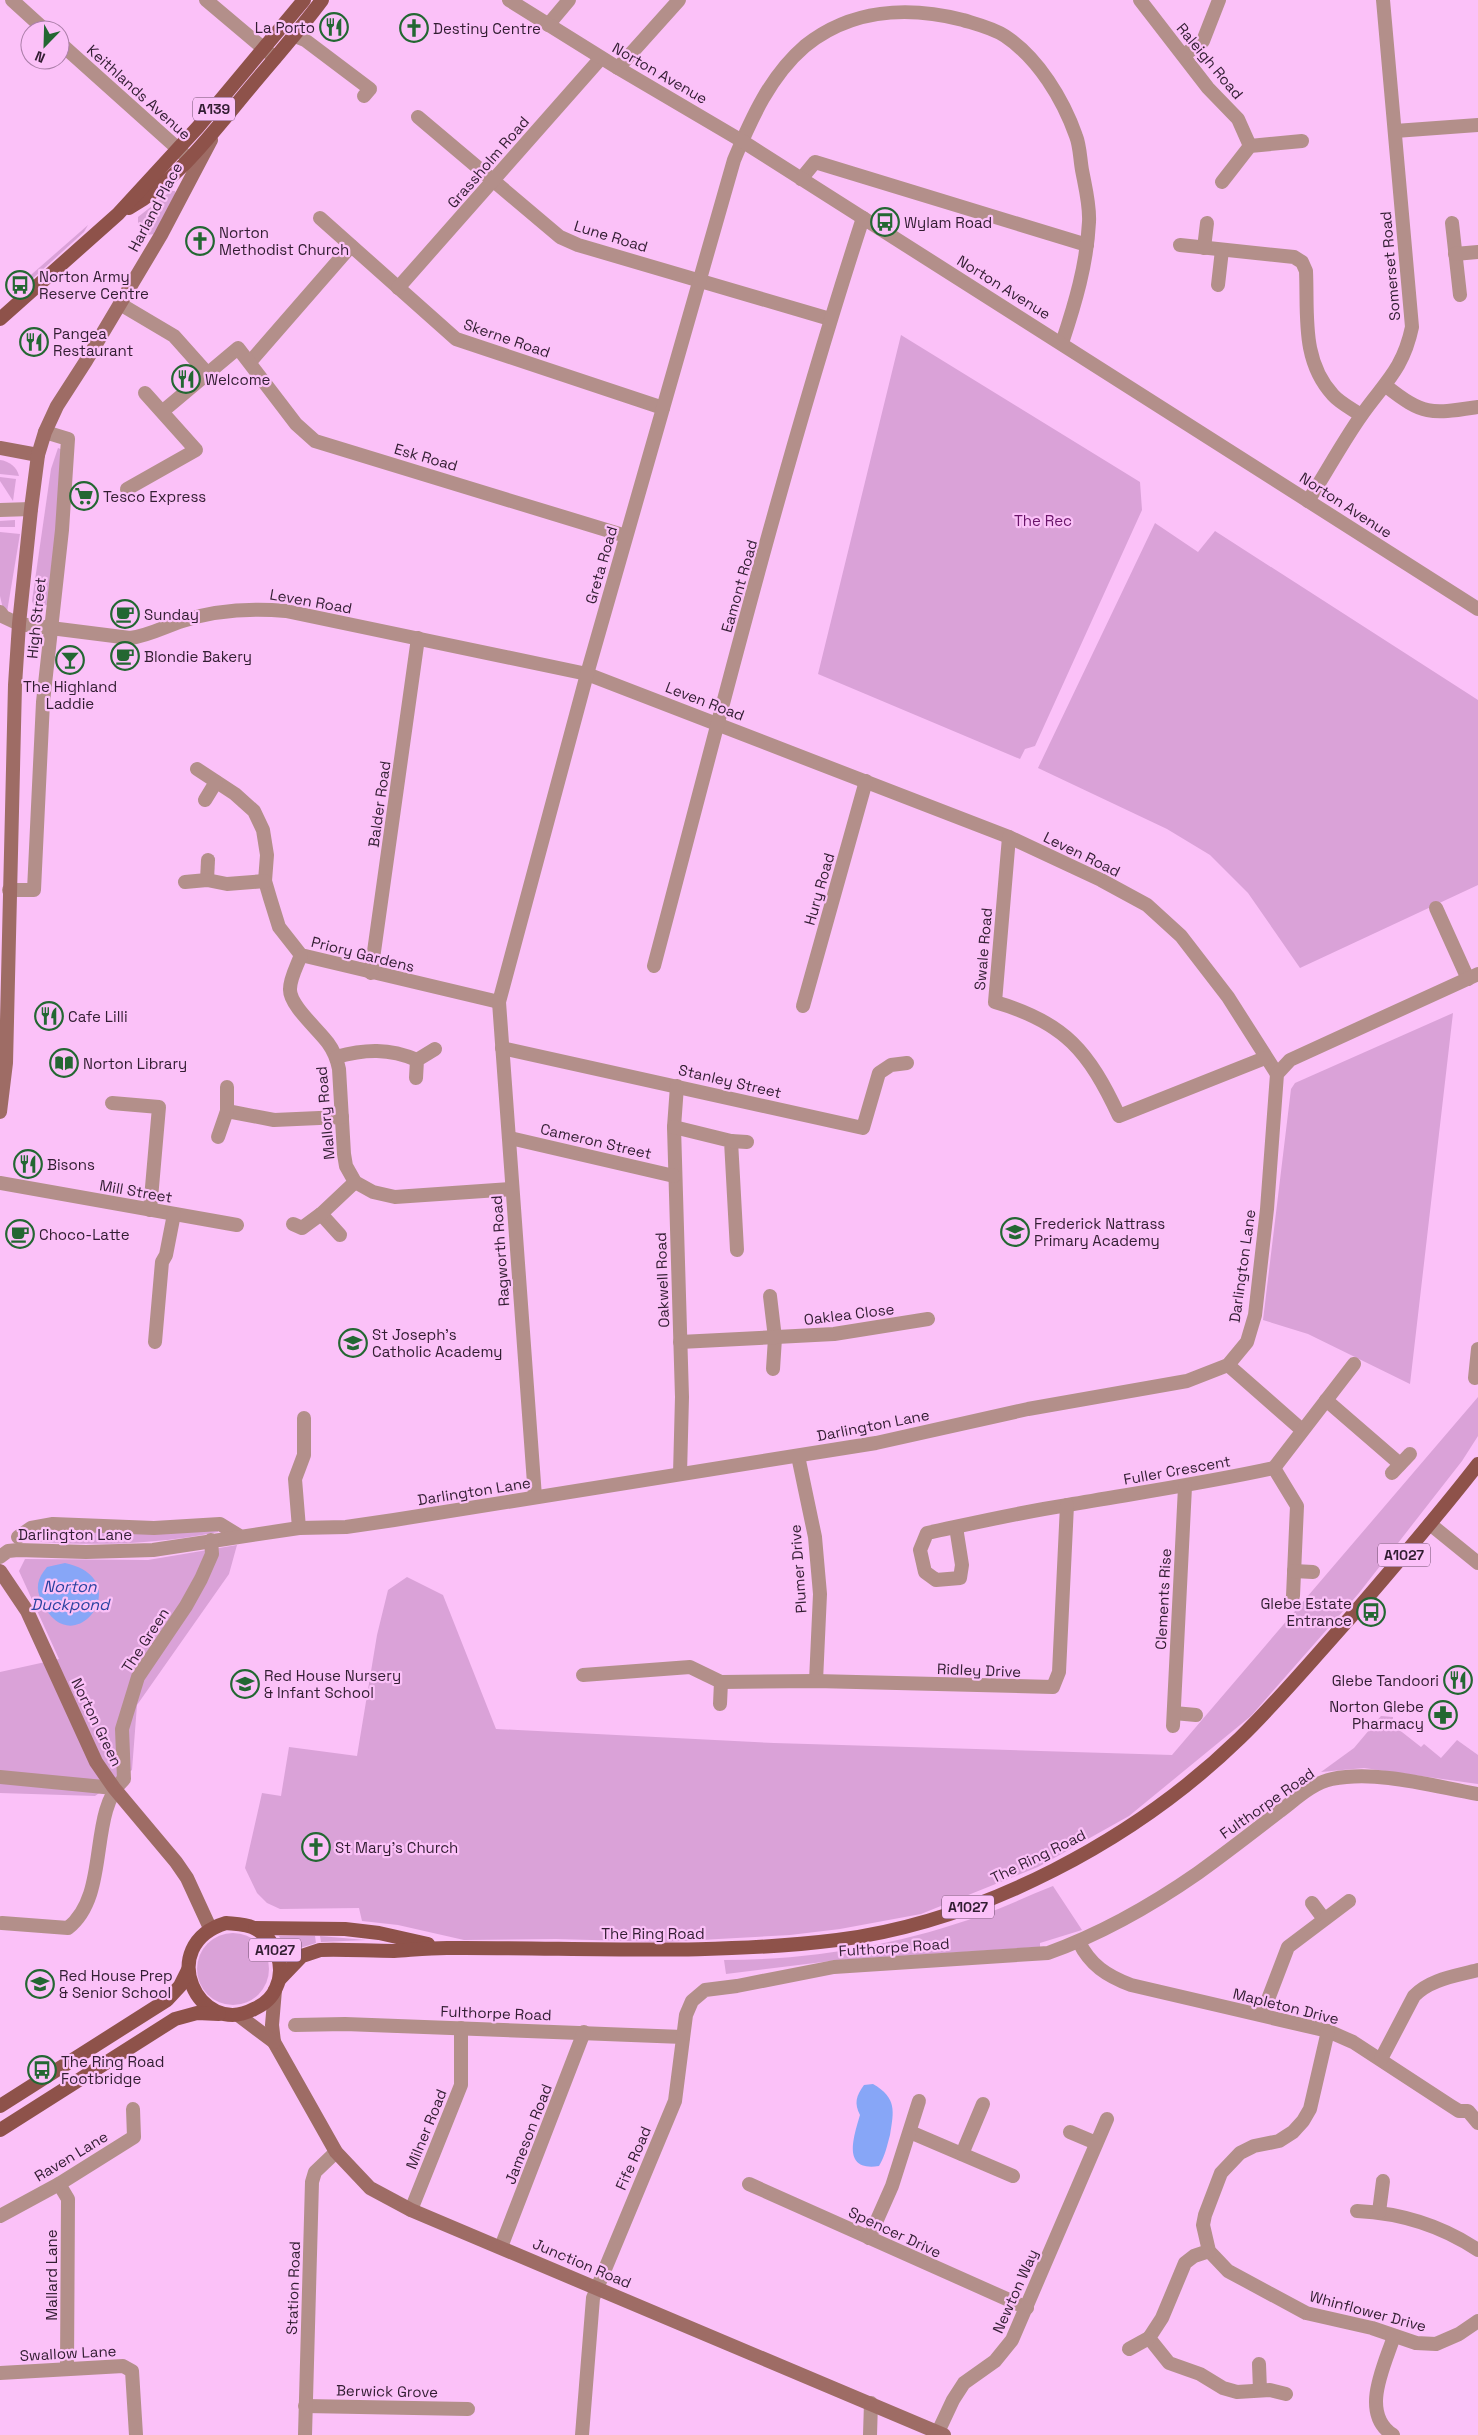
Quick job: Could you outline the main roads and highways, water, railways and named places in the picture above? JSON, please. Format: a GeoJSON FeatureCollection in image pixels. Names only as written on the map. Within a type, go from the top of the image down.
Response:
{"type":"FeatureCollection","features":[{"type":"Feature","properties":{"kind":"main road","name":"A139"},"geometry":{"type":"LineString","coordinates":[[118,214],[152,194],[192,162],[270,53],[304,0]]}},
{"type":"Feature","properties":{"kind":"main road","name":"A139"},"geometry":{"type":"LineString","coordinates":[[0,319],[118,214],[270,53],[295,36],[322,0]]}},
{"type":"Feature","properties":{"kind":"main road","name":"Harland Place"},"geometry":{"type":"LineString","coordinates":[[86,361],[162,235],[192,162]]}},
{"type":"Feature","properties":{"kind":"main road","name":"High Street"},"geometry":{"type":"LineString","coordinates":[[0,1112],[6,1063],[9,890],[19,624],[31,509],[38,455],[45,432],[57,406],[86,361]]}},
{"type":"Feature","properties":{"kind":"main road"},"geometry":{"type":"LineString","coordinates":[[0,448],[38,455]]}},
{"type":"Feature","properties":{"kind":"main road","name":"The Ring Road"},"geometry":{"type":"LineString","coordinates":[[277,1985],[302,1956],[320,1950],[445,1948],[707,1949],[774,1946],[839,1939],[894,1929],[950,1914],[1000,1894],[1053,1869],[1119,1833],[1167,1800],[1239,1739],[1285,1692],[1430,1524],[1478,1464]]}},
{"type":"Feature","properties":{"kind":"main road","name":"Norton Green"},"geometry":{"type":"LineString","coordinates":[[0,1572],[27,1611],[96,1762],[114,1788],[182,1870],[210,1928]]}},
{"type":"Feature","properties":{"kind":"main road","name":"A1027"},"geometry":{"type":"LineString","coordinates":[[0,2130],[175,2019],[197,2013],[238,2015],[264,2004],[277,1985],[280,1963],[275,1949],[268,1939],[255,1928],[226,1923],[210,1928]]}},
{"type":"Feature","properties":{"kind":"main road"},"geometry":{"type":"LineString","coordinates":[[0,2106],[167,2000],[180,1986],[188,1970],[190,1956],[199,1938],[210,1928]]}},
{"type":"Feature","properties":{"kind":"main road","name":"The Ring Road"},"geometry":{"type":"LineString","coordinates":[[255,1928],[345,1929],[379,1933],[445,1948]]}},
{"type":"Feature","properties":{"kind":"main road"},"geometry":{"type":"LineString","coordinates":[[188,1970],[198,1996],[208,2006],[222,2014]]}},
{"type":"Feature","properties":{"kind":"main road","name":"Junction Road"},"geometry":{"type":"LineString","coordinates":[[277,1985],[272,2025],[274,2042],[336,2152],[370,2188],[411,2210],[941,2434]]}},
{"type":"Feature","properties":{"kind":"main road","name":"Junction Road"},"geometry":{"type":"LineString","coordinates":[[238,2015],[274,2042]]}},
{"type":"Feature","properties":{"kind":"water","name":"Norton Duckpond"},"geometry":{"type":"Polygon","coordinates":[[[65,1563],[87,1572],[97,1585],[99,1600],[93,1613],[82,1622],[69,1626],[55,1620],[42,1602],[38,1592],[39,1580],[47,1567],[65,1563]]]}},
{"type":"Feature","properties":{"kind":"water"},"geometry":{"type":"Polygon","coordinates":[[[873,2084],[886,2094],[890,2100],[893,2112],[890,2135],[881,2162],[879,2166],[867,2166],[859,2164],[855,2158],[853,2142],[860,2115],[857,2107],[859,2093],[864,2085],[873,2084]]]}},
{"type":"Feature","properties":{"kind":"place","name":"La Porto"},"geometry":{"type":"Point","coordinates":[334,27]}},
{"type":"Feature","properties":{"kind":"place","name":"Destiny Centre"},"geometry":{"type":"Point","coordinates":[414,28]}},
{"type":"Feature","properties":{"kind":"place","name":"Wylam Road"},"geometry":{"type":"Point","coordinates":[885,222]}},
{"type":"Feature","properties":{"kind":"place","name":"Norton Methodist Church"},"geometry":{"type":"Point","coordinates":[200,241]}},
{"type":"Feature","properties":{"kind":"place","name":"Norton Army Reserve Centre"},"geometry":{"type":"Point","coordinates":[20,285]}},
{"type":"Feature","properties":{"kind":"place","name":"Pangea Restaurant"},"geometry":{"type":"Point","coordinates":[34,342]}},
{"type":"Feature","properties":{"kind":"place","name":"Welcome"},"geometry":{"type":"Point","coordinates":[186,379]}},
{"type":"Feature","properties":{"kind":"place","name":"Tesco Express"},"geometry":{"type":"Point","coordinates":[84,496]}},
{"type":"Feature","properties":{"kind":"place","name":"Sunday"},"geometry":{"type":"Point","coordinates":[125,614]}},
{"type":"Feature","properties":{"kind":"place","name":"Blondie Bakery"},"geometry":{"type":"Point","coordinates":[125,656]}},
{"type":"Feature","properties":{"kind":"place","name":"The Highland Laddie"},"geometry":{"type":"Point","coordinates":[70,660]}},
{"type":"Feature","properties":{"kind":"place","name":"Cafe Lilli"},"geometry":{"type":"Point","coordinates":[49,1016]}},
{"type":"Feature","properties":{"kind":"place","name":"Norton Library"},"geometry":{"type":"Point","coordinates":[64,1063]}},
{"type":"Feature","properties":{"kind":"place","name":"Bisons"},"geometry":{"type":"Point","coordinates":[28,1164]}},
{"type":"Feature","properties":{"kind":"place","name":"Frederick Nattrass Primary Academy"},"geometry":{"type":"Point","coordinates":[1015,1232]}},
{"type":"Feature","properties":{"kind":"place","name":"Choco-Latte"},"geometry":{"type":"Point","coordinates":[20,1234]}},
{"type":"Feature","properties":{"kind":"place","name":"St Joseph's Catholic Academy"},"geometry":{"type":"Point","coordinates":[353,1343]}},
{"type":"Feature","properties":{"kind":"place","name":"Glebe Estate Entrance"},"geometry":{"type":"Point","coordinates":[1371,1612]}},
{"type":"Feature","properties":{"kind":"place","name":"Glebe Tandoori"},"geometry":{"type":"Point","coordinates":[1458,1680]}},
{"type":"Feature","properties":{"kind":"place","name":"Red House Nursery & Infant School"},"geometry":{"type":"Point","coordinates":[245,1684]}},
{"type":"Feature","properties":{"kind":"place","name":"Norton Glebe Pharmacy"},"geometry":{"type":"Point","coordinates":[1443,1715]}},
{"type":"Feature","properties":{"kind":"place","name":"St Mary’s Church"},"geometry":{"type":"Point","coordinates":[316,1847]}},
{"type":"Feature","properties":{"kind":"place","name":"Red House Prep & Senior School"},"geometry":{"type":"Point","coordinates":[40,1984]}},
{"type":"Feature","properties":{"kind":"place","name":"The Ring Road Footbridge"},"geometry":{"type":"Point","coordinates":[42,2070]}},
{"type":"Feature","properties":{"kind":"park label","name":"The Rec"},"geometry":{"type":"Point","coordinates":[1043,520]}}]}
